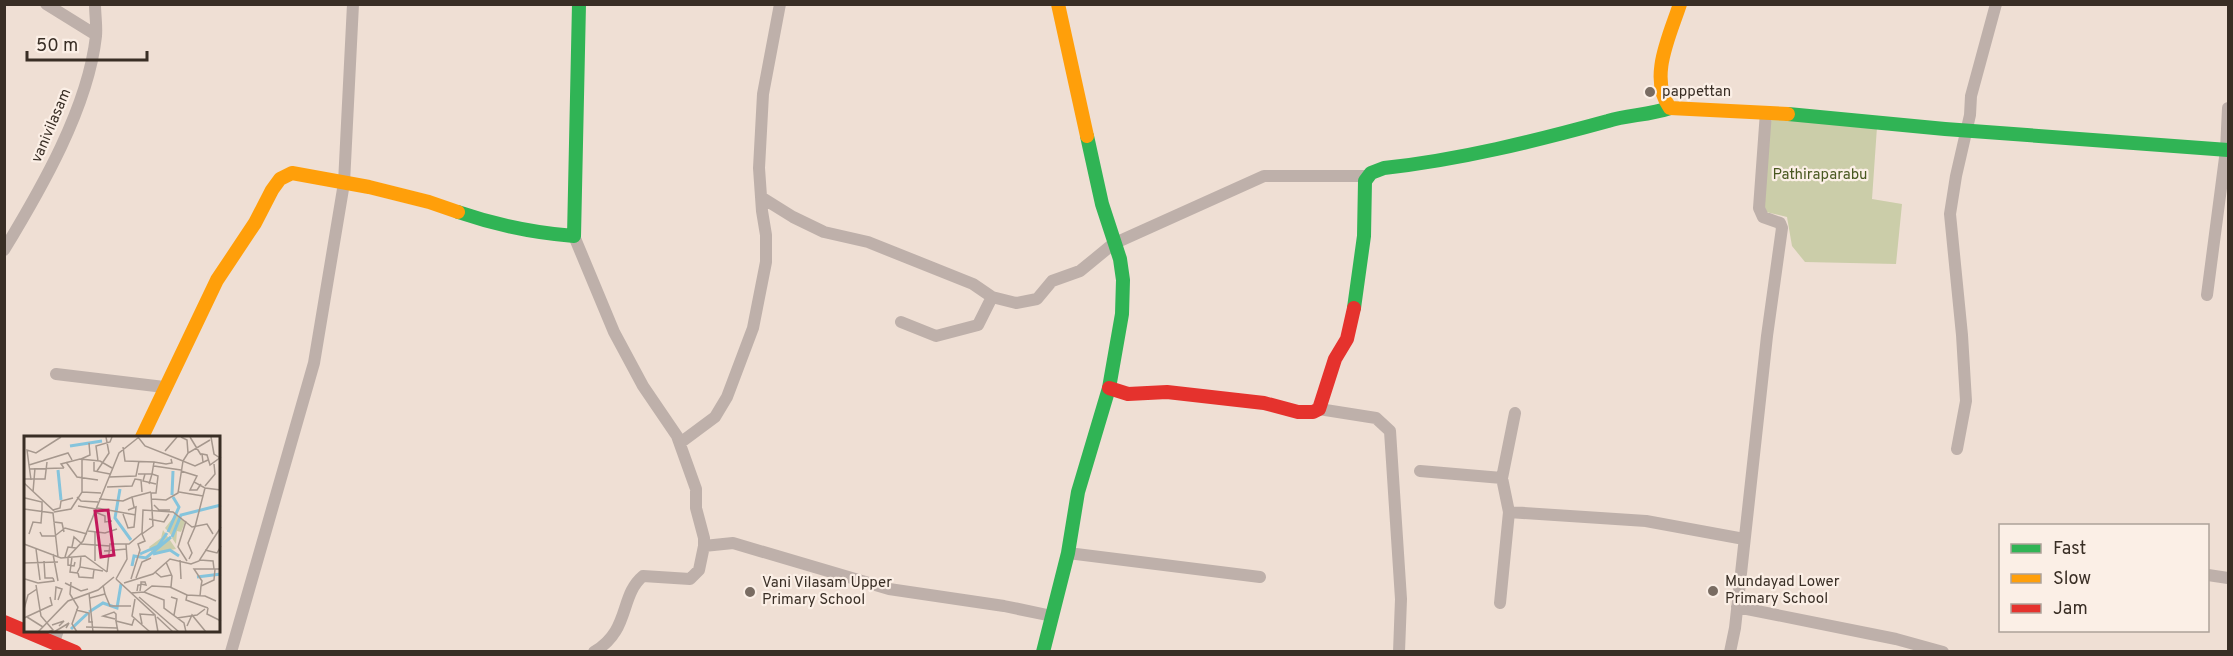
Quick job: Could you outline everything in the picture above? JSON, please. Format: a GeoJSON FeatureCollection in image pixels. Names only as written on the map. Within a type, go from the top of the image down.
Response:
{"type":"FeatureCollection","features":[{"type":"Feature","properties":{"kind":"street"},"geometry":{"type":"LineString","coordinates":[[46,4],[96,35]]}},
{"type":"Feature","properties":{"kind":"street","name":"vanivilasam"},"geometry":{"type":"LineString","coordinates":[[4,250],[56,157],[82,96],[96,35],[95,4]]}},
{"type":"Feature","properties":{"kind":"street"},"geometry":{"type":"LineString","coordinates":[[231,651],[314,363],[344,183],[353,4]]}},
{"type":"Feature","properties":{"kind":"street"},"geometry":{"type":"LineString","coordinates":[[579,4],[574,236],[614,332],[643,386],[677,436],[696,489],[696,508],[704,538],[699,570],[690,579],[643,576],[635,582],[614,636],[594,651]]}},
{"type":"Feature","properties":{"kind":"street"},"geometry":{"type":"LineString","coordinates":[[680,443],[715,417],[728,398],[753,328],[766,262],[766,235],[759,168],[762,94],[780,4]]}},
{"type":"Feature","properties":{"kind":"street"},"geometry":{"type":"LineString","coordinates":[[1043,651],[1068,553],[1078,492],[1109,388],[1122,314],[1123,280],[1120,259],[1113,244],[1102,204],[1058,4]]}},
{"type":"Feature","properties":{"kind":"street"},"geometry":{"type":"LineString","coordinates":[[1670,108],[1660,92],[1660,77],[1663,58],[1680,4]]}},
{"type":"Feature","properties":{"kind":"street"},"geometry":{"type":"LineString","coordinates":[[1957,449],[1966,402],[1950,214],[1970,115],[1971,96],[1996,4]]}},
{"type":"Feature","properties":{"kind":"street"},"geometry":{"type":"LineString","coordinates":[[761,197],[792,217],[824,232],[868,242],[973,284],[992,297],[1016,303],[1037,299],[1052,281],[1080,271],[1113,244],[1264,176],[1367,176],[1380,168],[1399,167],[1552,137],[1611,120],[1653,114],[1670,108],[1766,112],[1965,131],[2227,150]]}},
{"type":"Feature","properties":{"kind":"street"},"geometry":{"type":"LineString","coordinates":[[2207,295],[2227,150],[2229,108]]}},
{"type":"Feature","properties":{"kind":"street"},"geometry":{"type":"LineString","coordinates":[[1730,651],[1782,228],[1780,223],[1763,217],[1759,208],[1766,112]]}},
{"type":"Feature","properties":{"kind":"street"},"geometry":{"type":"LineString","coordinates":[[142,436],[164,387],[218,279],[261,214],[276,180],[283,175],[292,173],[344,183],[444,206],[493,224],[546,234],[574,236]]}},
{"type":"Feature","properties":{"kind":"street"},"geometry":{"type":"LineString","coordinates":[[1318,410],[1335,359],[1347,339],[1353,318],[1364,236],[1367,176]]}},
{"type":"Feature","properties":{"kind":"street"},"geometry":{"type":"LineString","coordinates":[[900,322],[936,336],[978,325],[992,297]]}},
{"type":"Feature","properties":{"kind":"street"},"geometry":{"type":"LineString","coordinates":[[56,374],[164,387]]}},
{"type":"Feature","properties":{"kind":"street"},"geometry":{"type":"LineString","coordinates":[[1109,388],[1128,394],[1167,392],[1264,404],[1298,412],[1318,410],[1376,418],[1390,431],[1401,598],[1399,651]]}},
{"type":"Feature","properties":{"kind":"street"},"geometry":{"type":"LineString","coordinates":[[1500,603],[1509,512],[1502,478],[1515,413]]}},
{"type":"Feature","properties":{"kind":"street"},"geometry":{"type":"LineString","coordinates":[[1420,471],[1502,478]]}},
{"type":"Feature","properties":{"kind":"street"},"geometry":{"type":"LineString","coordinates":[[1509,512],[1646,522],[1744,539]]}},
{"type":"Feature","properties":{"kind":"street"},"geometry":{"type":"LineString","coordinates":[[704,546],[733,543],[889,590],[1052,615]]}},
{"type":"Feature","properties":{"kind":"street"},"geometry":{"type":"LineString","coordinates":[[1068,553],[1260,577]]}},
{"type":"Feature","properties":{"kind":"street"},"geometry":{"type":"LineString","coordinates":[[2209,574],[2229,578]]}},
{"type":"Feature","properties":{"kind":"street"},"geometry":{"type":"LineString","coordinates":[[1737,607],[1896,639],[1943,651]]}},
{"type":"Feature","properties":{"kind":"street"},"geometry":{"type":"LineString","coordinates":[[4,622],[24,627]]}},
{"type":"Feature","properties":{"kind":"street"},"geometry":{"type":"LineString","coordinates":[[41,632],[56,636],[75,651]]}},
{"type":"Feature","properties":{"kind":"green space","name":"Pathiraparabu"},"geometry":{"type":"Polygon","coordinates":[[[1773,118],[1877,127],[1872,199],[1902,204],[1896,264],[1805,262],[1792,246],[1787,217],[1766,212],[1764,202],[1769,124],[1773,118]]]}},
{"type":"Feature","properties":{"kind":"traffic: fast"},"geometry":{"type":"LineString","coordinates":[[458,212],[515,228],[574,236],[579,4]]}},
{"type":"Feature","properties":{"kind":"traffic: fast"},"geometry":{"type":"LineString","coordinates":[[1354,308],[1364,236],[1365,181],[1371,173],[1384,168],[1497,149],[1670,108]]}},
{"type":"Feature","properties":{"kind":"traffic: fast"},"geometry":{"type":"LineString","coordinates":[[1788,114],[1945,129],[2228,150]]}},
{"type":"Feature","properties":{"kind":"traffic: fast"},"geometry":{"type":"LineString","coordinates":[[1043,652],[1068,553],[1078,492],[1109,388],[1122,314],[1123,280],[1120,259],[1102,204],[1087,136]]}},
{"type":"Feature","properties":{"kind":"traffic: slow"},"geometry":{"type":"LineString","coordinates":[[1058,4],[1087,136]]}},
{"type":"Feature","properties":{"kind":"traffic: slow"},"geometry":{"type":"LineString","coordinates":[[1680,4],[1663,56],[1661,70],[1664,96],[1670,108],[1788,114]]}},
{"type":"Feature","properties":{"kind":"traffic: slow"},"geometry":{"type":"LineString","coordinates":[[142,436],[217,280],[255,223],[280,179],[292,173],[369,187],[458,212]]}},
{"type":"Feature","properties":{"kind":"traffic: jam"},"geometry":{"type":"LineString","coordinates":[[1109,388],[1128,394],[1167,392],[1264,403],[1298,412],[1313,412],[1319,409],[1335,359],[1347,339],[1354,308]]}},
{"type":"Feature","properties":{"kind":"traffic: jam"},"geometry":{"type":"LineString","coordinates":[[4,622],[24,630]]}},
{"type":"Feature","properties":{"kind":"traffic: jam"},"geometry":{"type":"LineString","coordinates":[[28,632],[75,652]]}},
{"type":"Feature","properties":{"kind":"place","name":"pappettan"},"geometry":{"type":"Point","coordinates":[1650,92]}},
{"type":"Feature","properties":{"kind":"place","name":"Mundayad Lower Primary School"},"geometry":{"type":"Point","coordinates":[1713,591]}},
{"type":"Feature","properties":{"kind":"place","name":"Vani Vilasam Upper Primary School"},"geometry":{"type":"Point","coordinates":[750,592]}}]}
